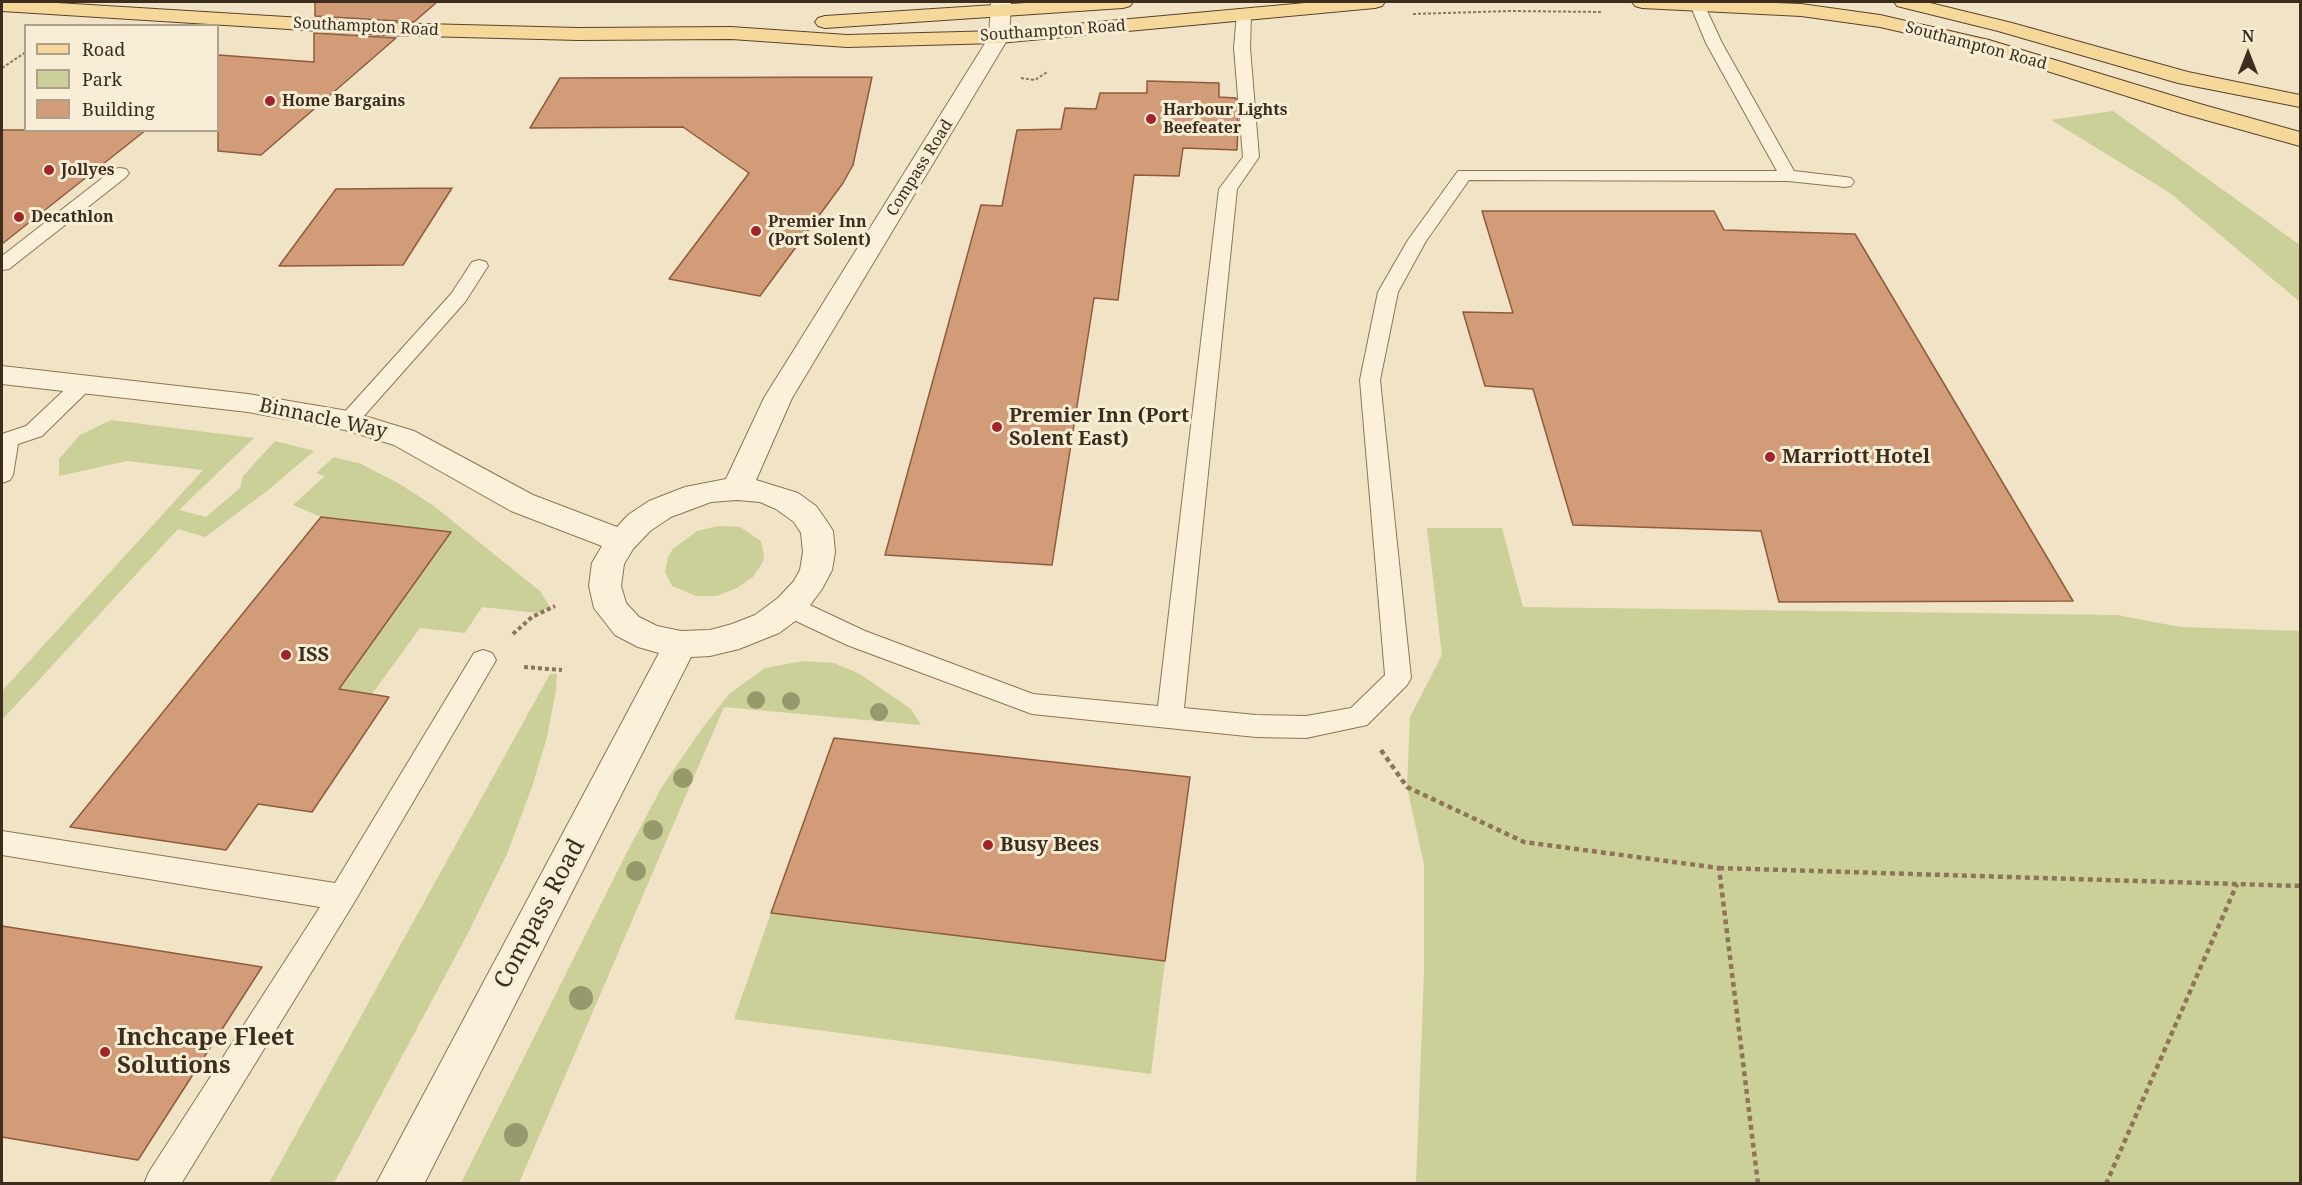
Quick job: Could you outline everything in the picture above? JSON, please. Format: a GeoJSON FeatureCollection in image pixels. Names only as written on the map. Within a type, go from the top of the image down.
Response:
{"type":"FeatureCollection","features":[{"type":"Feature","properties":{"kind":"main road","name":"Southampton Road"},"geometry":{"type":"LineString","coordinates":[[731,33],[853,18],[1002,6],[1123,2]]}},
{"type":"Feature","properties":{"kind":"main road","name":"Southampton Road"},"geometry":{"type":"LineString","coordinates":[[2,5],[54,5],[396,29],[579,34],[731,33],[848,41],[999,37],[1117,27],[1244,12],[1375,2]]}},
{"type":"Feature","properties":{"kind":"main road","name":"Southampton Road"},"geometry":{"type":"LineString","coordinates":[[1642,2],[1696,2],[1823,13],[1880,21],[1971,41],[2192,109],[2301,139]]}},
{"type":"Feature","properties":{"kind":"main road","name":"Southampton Road"},"geometry":{"type":"LineString","coordinates":[[1904,2],[2005,27],[2186,78],[2301,101]]}},
{"type":"Feature","properties":{"kind":"main road"},"geometry":{"type":"LineString","coordinates":[[2186,78],[2230,96],[2301,116]]}},
{"type":"Feature","properties":{"kind":"street","name":"Compass Road"},"geometry":{"type":"LineString","coordinates":[[737,489],[778,398],[999,37],[1002,6]]}},
{"type":"Feature","properties":{"kind":"street","name":"Binnacle Way"},"geometry":{"type":"LineString","coordinates":[[2,375],[248,403],[348,421],[404,438],[522,503],[622,541]]}},
{"type":"Feature","properties":{"kind":"street"},"geometry":{"type":"LineString","coordinates":[[737,489],[764,492],[787,501],[806,514],[817,531],[819,552],[816,570],[806,589],[790,607],[767,624],[739,636],[710,643],[681,644],[650,638],[627,626],[611,608],[605,586],[609,563],[622,541],[639,523],[660,509],[711,491],[737,489]]}},
{"type":"Feature","properties":{"kind":"street","name":"Compass Road"},"geometry":{"type":"LineString","coordinates":[[399,1184],[681,644]]}},
{"type":"Feature","properties":{"kind":"lane"},"geometry":{"type":"LineString","coordinates":[[1696,2],[1724,61],[1788,176]]}},
{"type":"Feature","properties":{"kind":"lane"},"geometry":{"type":"LineString","coordinates":[[1170,718],[1227,189],[1251,157],[1242,48],[1244,12]]}},
{"type":"Feature","properties":{"kind":"lane"},"geometry":{"type":"LineString","coordinates":[[2,265],[120,173]]}},
{"type":"Feature","properties":{"kind":"lane"},"geometry":{"type":"LineString","coordinates":[[790,607],[856,638],[1032,704],[1257,726],[1306,727],[1358,717],[1398,678],[1370,380],[1388,292],[1417,240],[1464,175],[1788,176],[1845,182]]}},
{"type":"Feature","properties":{"kind":"lane"},"geometry":{"type":"LineString","coordinates":[[348,421],[458,298],[479,266]]}},
{"type":"Feature","properties":{"kind":"lane"},"geometry":{"type":"LineString","coordinates":[[2,475],[5,441],[34,431],[82,384]]}},
{"type":"Feature","properties":{"kind":"lane"},"geometry":{"type":"LineString","coordinates":[[161,1184],[342,897],[483,660]]}},
{"type":"Feature","properties":{"kind":"lane"},"geometry":{"type":"LineString","coordinates":[[2,843],[342,897]]}},
{"type":"Feature","properties":{"kind":"path"},"geometry":{"type":"LineString","coordinates":[[2,68],[24,53]]}},
{"type":"Feature","properties":{"kind":"path"},"geometry":{"type":"LineString","coordinates":[[483,660],[531,617],[555,606]]}},
{"type":"Feature","properties":{"kind":"path"},"geometry":{"type":"LineString","coordinates":[[1358,717],[1407,787],[1524,842],[1719,868],[2301,886]]}},
{"type":"Feature","properties":{"kind":"path"},"geometry":{"type":"LineString","coordinates":[[1719,868],[1758,1184]]}},
{"type":"Feature","properties":{"kind":"path"},"geometry":{"type":"LineString","coordinates":[[2106,1184],[2237,884]]}},
{"type":"Feature","properties":{"kind":"green space"},"geometry":{"type":"Polygon","coordinates":[[[2113,111],[2300,245],[2300,302],[2170,193],[2051,120],[2113,111]]]}},
{"type":"Feature","properties":{"kind":"green space"},"geometry":{"type":"Polygon","coordinates":[[[111,420],[254,438],[179,510],[206,517],[240,488],[243,476],[275,441],[314,451],[266,492],[205,537],[178,529],[2,720],[2,691],[203,470],[127,461],[59,476],[59,459],[80,435],[111,420]]]}},
{"type":"Feature","properties":{"kind":"green space"},"geometry":{"type":"Polygon","coordinates":[[[334,457],[361,464],[398,483],[434,506],[540,591],[550,607],[538,613],[482,607],[465,633],[420,628],[372,694],[338,690],[450,532],[321,517],[293,505],[325,476],[316,473],[334,457]]]}},
{"type":"Feature","properties":{"kind":"green space"},"geometry":{"type":"Polygon","coordinates":[[[719,526],[740,527],[761,541],[763,562],[753,577],[737,588],[717,596],[696,596],[672,586],[665,572],[668,557],[673,549],[697,531],[719,526]]]}},
{"type":"Feature","properties":{"kind":"green space"},"geometry":{"type":"Polygon","coordinates":[[[1427,528],[1502,528],[1523,607],[2117,615],[2180,627],[2300,631],[2300,1183],[1416,1183],[1424,973],[1424,865],[1407,787],[1410,717],[1442,655],[1427,528]]]}},
{"type":"Feature","properties":{"kind":"green space"},"geometry":{"type":"Polygon","coordinates":[[[803,661],[834,663],[860,674],[911,709],[921,725],[724,707],[519,1183],[461,1183],[663,785],[729,694],[765,668],[803,661]]]}},
{"type":"Feature","properties":{"kind":"green space"},"geometry":{"type":"Polygon","coordinates":[[[550,674],[557,674],[547,737],[533,784],[507,854],[467,935],[334,1183],[269,1183],[550,674]]]}},
{"type":"Feature","properties":{"kind":"green space"},"geometry":{"type":"Polygon","coordinates":[[[771,913],[1165,961],[1151,1074],[734,1019],[771,913]]]}},
{"type":"Feature","properties":{"kind":"building"},"geometry":{"type":"Polygon","coordinates":[[[315,2],[437,2],[414,22],[315,16],[315,2]]]}},
{"type":"Feature","properties":{"kind":"building","name":"Home Bargains"},"geometry":{"type":"Polygon","coordinates":[[[314,33],[396,38],[261,155],[218,151],[219,55],[314,62],[314,33]]]}},
{"type":"Feature","properties":{"kind":"building","name":"Premier Inn (Port Solent)"},"geometry":{"type":"Polygon","coordinates":[[[872,77],[853,165],[843,183],[760,296],[669,279],[749,173],[683,127],[530,128],[560,78],[872,77]]]}},
{"type":"Feature","properties":{"kind":"building","name":"Premier Inn (Port Solent East)"},"geometry":{"type":"Polygon","coordinates":[[[1147,81],[1219,83],[1219,97],[1236,98],[1237,150],[1183,148],[1179,176],[1134,175],[1118,300],[1094,298],[1052,565],[885,555],[981,205],[1002,206],[1017,130],[1061,129],[1065,108],[1096,109],[1100,93],[1147,93],[1147,81]]]}},
{"type":"Feature","properties":{"kind":"building","name":"Jollyes"},"geometry":{"type":"Polygon","coordinates":[[[2,130],[143,132],[2,244],[2,130]]]}},
{"type":"Feature","properties":{"kind":"building"},"geometry":{"type":"Polygon","coordinates":[[[452,188],[403,265],[279,266],[336,189],[452,188]]]}},
{"type":"Feature","properties":{"kind":"building","name":"Marriott Hotel"},"geometry":{"type":"Polygon","coordinates":[[[1482,211],[1714,211],[1724,230],[1855,234],[2073,601],[1779,602],[1761,531],[1573,525],[1533,389],[1485,386],[1463,312],[1513,313],[1482,211]]]}},
{"type":"Feature","properties":{"kind":"building","name":"ISS"},"geometry":{"type":"Polygon","coordinates":[[[321,517],[451,532],[339,689],[389,697],[312,812],[258,804],[226,850],[70,827],[321,517]]]}},
{"type":"Feature","properties":{"kind":"building","name":"Busy Bees"},"geometry":{"type":"Polygon","coordinates":[[[834,738],[1190,777],[1165,961],[771,913],[834,738]]]}},
{"type":"Feature","properties":{"kind":"building","name":"Inchcape Fleet Solutions"},"geometry":{"type":"Polygon","coordinates":[[[2,926],[262,967],[138,1160],[2,1137],[2,926]]]}},
{"type":"Feature","properties":{"kind":"place","name":"Home Bargains"},"geometry":{"type":"Point","coordinates":[270,101]}},
{"type":"Feature","properties":{"kind":"place","name":"Harbour Lights Beefeater"},"geometry":{"type":"Point","coordinates":[1151,119]}},
{"type":"Feature","properties":{"kind":"place","name":"Jollyes"},"geometry":{"type":"Point","coordinates":[49,170]}},
{"type":"Feature","properties":{"kind":"place","name":"Decathlon"},"geometry":{"type":"Point","coordinates":[19,217]}},
{"type":"Feature","properties":{"kind":"place","name":"Premier Inn (Port Solent)"},"geometry":{"type":"Point","coordinates":[756,231]}},
{"type":"Feature","properties":{"kind":"place","name":"Premier Inn (Port Solent East)"},"geometry":{"type":"Point","coordinates":[997,427]}},
{"type":"Feature","properties":{"kind":"place","name":"Marriott Hotel"},"geometry":{"type":"Point","coordinates":[1770,457]}},
{"type":"Feature","properties":{"kind":"place","name":"ISS"},"geometry":{"type":"Point","coordinates":[286,655]}},
{"type":"Feature","properties":{"kind":"place","name":"Busy Bees"},"geometry":{"type":"Point","coordinates":[988,845]}},
{"type":"Feature","properties":{"kind":"place","name":"Inchcape Fleet Solutions"},"geometry":{"type":"Point","coordinates":[105,1052]}}]}
